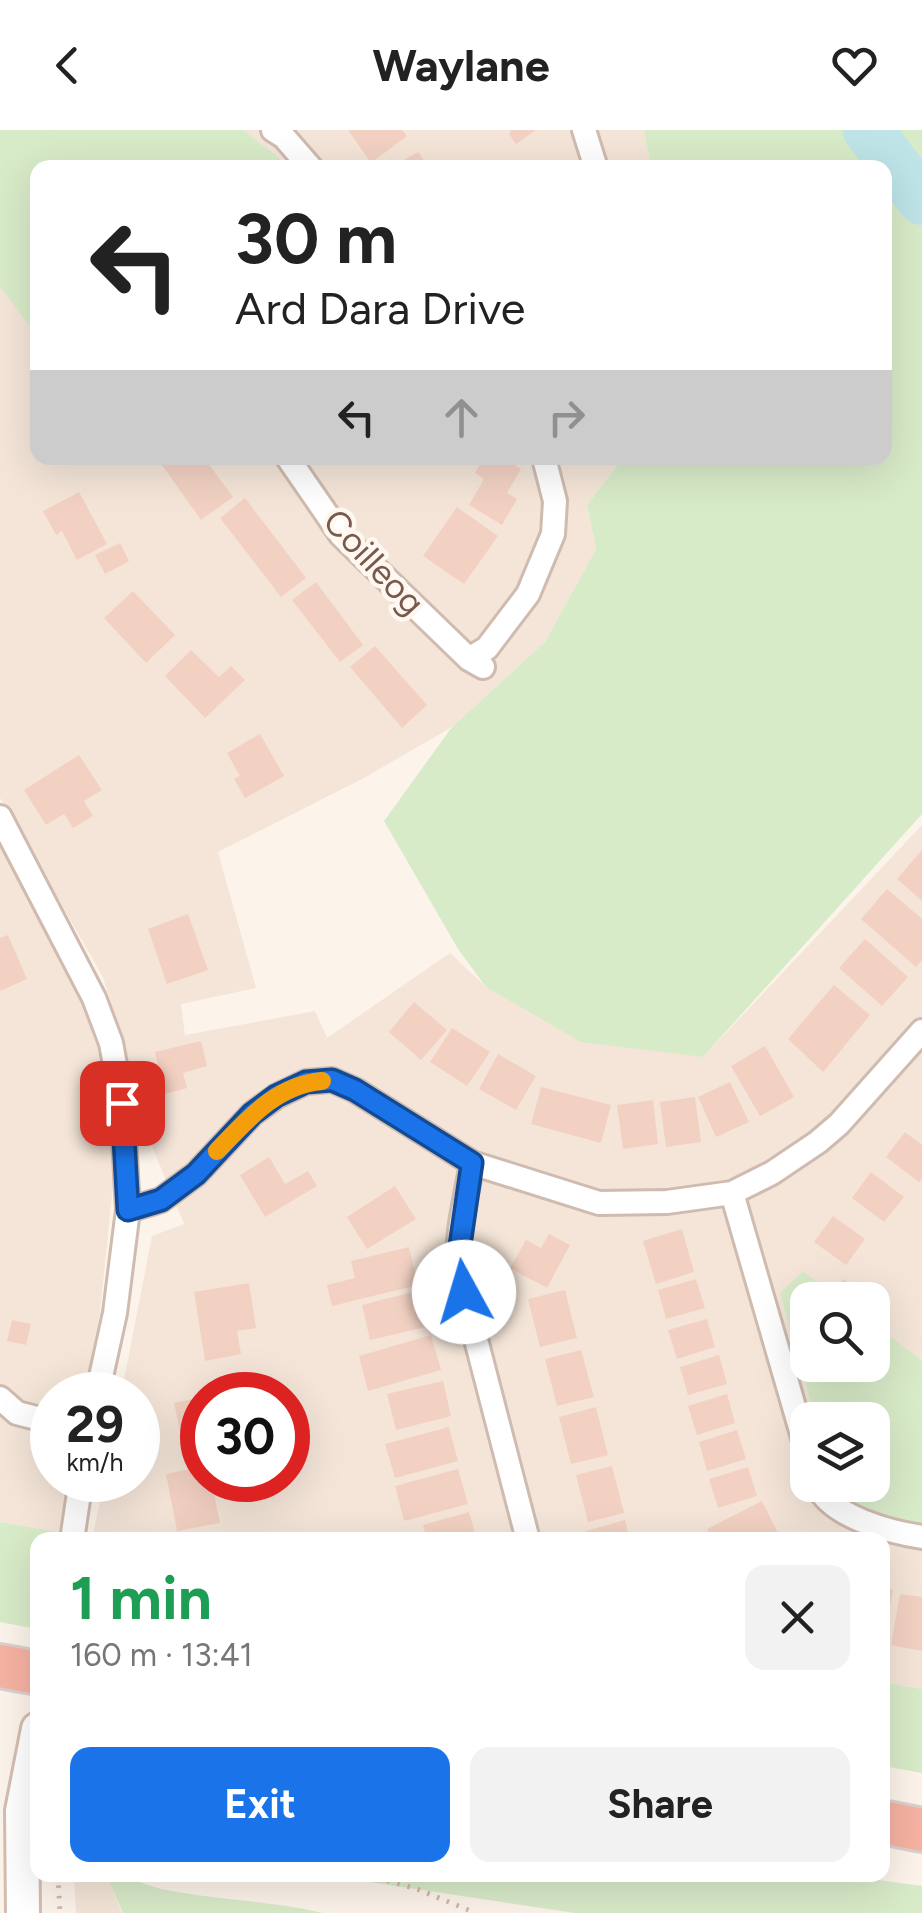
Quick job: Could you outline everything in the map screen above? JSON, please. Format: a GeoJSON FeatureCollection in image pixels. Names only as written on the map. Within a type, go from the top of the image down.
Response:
{"type":"FeatureCollection","features":[{"type":"Feature","properties":{"kind":"highway"},"geometry":{"type":"LineString","coordinates":[[0,1666],[30,1672]]}},
{"type":"Feature","properties":{"kind":"highway"},"geometry":{"type":"LineString","coordinates":[[890,1824],[922,1830]]}},
{"type":"Feature","properties":{"kind":"street"},"geometry":{"type":"LineString","coordinates":[[273,130],[304,160]]}},
{"type":"Feature","properties":{"kind":"street"},"geometry":{"type":"LineString","coordinates":[[584,130],[586,160]]}},
{"type":"Feature","properties":{"kind":"street","name":"Coilleog"},"geometry":{"type":"LineString","coordinates":[[293,465],[341,535],[476,662],[528,594],[554,534],[555,501],[546,465]]}},
{"type":"Feature","properties":{"kind":"street"},"geometry":{"type":"LineString","coordinates":[[0,816],[94,998],[111,1043],[122,1103],[128,1210],[115,1313],[103,1372]]}},
{"type":"Feature","properties":{"kind":"street"},"geometry":{"type":"LineString","coordinates":[[128,1210],[161,1200],[196,1174],[252,1114],[276,1096],[306,1082],[332,1080],[355,1090],[472,1163],[599,1203],[667,1202],[732,1193],[808,1150],[839,1124],[922,1031]]}},
{"type":"Feature","properties":{"kind":"street"},"geometry":{"type":"LineString","coordinates":[[472,1163],[460,1235],[460,1274],[526,1532]]}},
{"type":"Feature","properties":{"kind":"street"},"geometry":{"type":"LineString","coordinates":[[732,1193],[793,1402]]}},
{"type":"Feature","properties":{"kind":"street"},"geometry":{"type":"LineString","coordinates":[[0,1398],[18,1412],[30,1416]]}},
{"type":"Feature","properties":{"kind":"street"},"geometry":{"type":"LineString","coordinates":[[73,1532],[78,1502]]}},
{"type":"Feature","properties":{"kind":"street"},"geometry":{"type":"LineString","coordinates":[[829,1502],[842,1512],[901,1534],[922,1537]]}},
{"type":"Feature","properties":{"kind":"street"},"geometry":{"type":"LineString","coordinates":[[23,1913],[22,1811],[30,1770]]}},
{"type":"Feature","properties":{"kind":"path"},"geometry":{"type":"LineString","coordinates":[[58,1882],[60,1913]]}},
{"type":"Feature","properties":{"kind":"path"},"geometry":{"type":"LineString","coordinates":[[392,1882],[476,1913]]}},
{"type":"Feature","properties":{"kind":"shaded area"},"geometry":{"type":"Polygon","coordinates":[[[0,130],[644,130],[650,160],[30,160],[30,465],[618,465],[587,505],[596,549],[545,642],[452,727],[364,778],[218,852],[256,988],[181,1004],[185,1035],[315,1011],[327,1038],[450,953],[486,987],[703,1057],[922,825],[922,1689],[890,1683],[890,1532],[94,1532],[100,1502],[160,1502],[160,1372],[125,1372],[152,1236],[184,1224],[148,1137],[103,977],[0,798],[0,130]]]}},
{"type":"Feature","properties":{"kind":"shaded area"},"geometry":{"type":"Polygon","coordinates":[[[0,833],[104,1043],[117,1146],[100,1313],[89,1372],[30,1372],[30,1502],[65,1502],[59,1532],[0,1522],[0,833]]]}},
{"type":"Feature","properties":{"kind":"shaded area"},"geometry":{"type":"Polygon","coordinates":[[[74,1882],[109,1882],[122,1913],[76,1913],[74,1882]]]}},
{"type":"Feature","properties":{"kind":"green space"},"geometry":{"type":"Polygon","coordinates":[[[0,130],[243,130],[280,160],[30,160],[30,327],[0,286],[0,130]]]}},
{"type":"Feature","properties":{"kind":"green space"},"geometry":{"type":"Polygon","coordinates":[[[644,130],[922,130],[922,814],[703,1057],[581,1042],[486,987],[458,949],[384,821],[452,727],[545,642],[596,549],[587,505],[618,465],[892,465],[892,160],[650,160],[644,130]]]}},
{"type":"Feature","properties":{"kind":"green space"},"geometry":{"type":"Polygon","coordinates":[[[803,1271],[817,1282],[792,1282],[803,1271]]]}},
{"type":"Feature","properties":{"kind":"green space"},"geometry":{"type":"Polygon","coordinates":[[[790,1283],[790,1328],[780,1293],[790,1283]]]}},
{"type":"Feature","properties":{"kind":"green space"},"geometry":{"type":"Polygon","coordinates":[[[890,1336],[922,1361],[922,1523],[881,1516],[848,1502],[890,1502],[890,1402],[811,1402],[805,1382],[890,1382],[890,1336]]]}},
{"type":"Feature","properties":{"kind":"green space"},"geometry":{"type":"Polygon","coordinates":[[[0,1522],[59,1532],[30,1532],[30,1628],[0,1622],[0,1522]]]}},
{"type":"Feature","properties":{"kind":"green space"},"geometry":{"type":"Polygon","coordinates":[[[890,1683],[922,1689],[922,1773],[890,1767],[890,1683]]]}},
{"type":"Feature","properties":{"kind":"green space"},"geometry":{"type":"Polygon","coordinates":[[[109,1882],[139,1882],[186,1893],[323,1913],[123,1913],[109,1882]]]}},
{"type":"Feature","properties":{"kind":"green space"},"geometry":{"type":"Polygon","coordinates":[[[369,1882],[890,1882],[922,1886],[922,1913],[575,1913],[369,1882]]]}},
{"type":"Feature","properties":{"kind":"building"},"geometry":{"type":"Polygon","coordinates":[[[348,130],[402,130],[407,136],[375,160],[369,160],[348,130]]]}},
{"type":"Feature","properties":{"kind":"building"},"geometry":{"type":"Polygon","coordinates":[[[510,130],[536,130],[516,144],[510,130]]]}},
{"type":"Feature","properties":{"kind":"building"},"geometry":{"type":"Polygon","coordinates":[[[419,152],[424,160],[404,160],[419,152]]]}},
{"type":"Feature","properties":{"kind":"building"},"geometry":{"type":"Polygon","coordinates":[[[162,465],[209,465],[233,497],[201,520],[162,465]]]}},
{"type":"Feature","properties":{"kind":"building"},"geometry":{"type":"Polygon","coordinates":[[[480,465],[514,465],[521,469],[507,493],[517,499],[502,525],[469,505],[484,479],[475,473],[480,465]]]}},
{"type":"Feature","properties":{"kind":"building"},"geometry":{"type":"Polygon","coordinates":[[[79,492],[107,544],[77,560],[62,531],[56,535],[43,511],[79,492]]]}},
{"type":"Feature","properties":{"kind":"building"},"geometry":{"type":"Polygon","coordinates":[[[245,498],[306,578],[281,597],[220,518],[245,498]]]}},
{"type":"Feature","properties":{"kind":"building"},"geometry":{"type":"Polygon","coordinates":[[[457,507],[498,536],[464,584],[423,556],[457,507]]]}},
{"type":"Feature","properties":{"kind":"building"},"geometry":{"type":"Polygon","coordinates":[[[120,543],[129,561],[105,574],[95,555],[120,543]]]}},
{"type":"Feature","properties":{"kind":"building"},"geometry":{"type":"Polygon","coordinates":[[[316,582],[363,645],[340,662],[292,600],[316,582]]]}},
{"type":"Feature","properties":{"kind":"building"},"geometry":{"type":"Polygon","coordinates":[[[133,591],[175,635],[146,663],[104,618],[133,591]]]}},
{"type":"Feature","properties":{"kind":"building"},"geometry":{"type":"Polygon","coordinates":[[[375,646],[427,705],[402,728],[350,667],[375,646]]]}},
{"type":"Feature","properties":{"kind":"building"},"geometry":{"type":"Polygon","coordinates":[[[191,650],[219,677],[231,666],[245,680],[205,718],[165,676],[191,650]]]}},
{"type":"Feature","properties":{"kind":"building"},"geometry":{"type":"Polygon","coordinates":[[[260,734],[284,776],[245,798],[234,779],[240,776],[227,753],[260,734]]]}},
{"type":"Feature","properties":{"kind":"building"},"geometry":{"type":"Polygon","coordinates":[[[79,755],[102,790],[84,801],[93,816],[73,828],[64,814],[46,825],[24,790],[79,755]]]}},
{"type":"Feature","properties":{"kind":"building"},"geometry":{"type":"Polygon","coordinates":[[[922,850],[922,901],[897,879],[922,850]]]}},
{"type":"Feature","properties":{"kind":"building"},"geometry":{"type":"Polygon","coordinates":[[[887,889],[922,919],[922,960],[916,967],[861,919],[887,889]]]}},
{"type":"Feature","properties":{"kind":"building"},"geometry":{"type":"Polygon","coordinates":[[[188,914],[208,970],[167,984],[148,929],[188,914]]]}},
{"type":"Feature","properties":{"kind":"building"},"geometry":{"type":"Polygon","coordinates":[[[8,935],[27,979],[0,991],[0,938],[8,935]]]}},
{"type":"Feature","properties":{"kind":"building"},"geometry":{"type":"Polygon","coordinates":[[[865,939],[908,977],[882,1006],[839,968],[865,939]]]}},
{"type":"Feature","properties":{"kind":"building"},"geometry":{"type":"Polygon","coordinates":[[[834,985],[870,1015],[823,1072],[788,1039],[834,985]]]}},
{"type":"Feature","properties":{"kind":"building"},"geometry":{"type":"Polygon","coordinates":[[[414,1002],[447,1030],[421,1060],[389,1032],[414,1002]]]}},
{"type":"Feature","properties":{"kind":"building"},"geometry":{"type":"Polygon","coordinates":[[[452,1028],[490,1052],[467,1086],[430,1062],[452,1028]]]}},
{"type":"Feature","properties":{"kind":"building"},"geometry":{"type":"Polygon","coordinates":[[[201,1041],[207,1066],[183,1073],[187,1088],[165,1094],[155,1052],[201,1041]]]}},
{"type":"Feature","properties":{"kind":"building"},"geometry":{"type":"Polygon","coordinates":[[[765,1046],[794,1097],[760,1116],[731,1066],[765,1046]]]}},
{"type":"Feature","properties":{"kind":"building"},"geometry":{"type":"Polygon","coordinates":[[[498,1054],[536,1076],[516,1110],[479,1089],[498,1054]]]}},
{"type":"Feature","properties":{"kind":"building"},"geometry":{"type":"Polygon","coordinates":[[[730,1082],[749,1122],[716,1137],[698,1097],[730,1082]]]}},
{"type":"Feature","properties":{"kind":"building"},"geometry":{"type":"Polygon","coordinates":[[[541,1087],[611,1105],[601,1143],[531,1124],[541,1087]]]}},
{"type":"Feature","properties":{"kind":"building"},"geometry":{"type":"Polygon","coordinates":[[[695,1097],[701,1142],[666,1147],[660,1102],[695,1097]]]}},
{"type":"Feature","properties":{"kind":"building"},"geometry":{"type":"Polygon","coordinates":[[[653,1100],[658,1144],[623,1149],[617,1105],[653,1100]]]}},
{"type":"Feature","properties":{"kind":"building"},"geometry":{"type":"Polygon","coordinates":[[[905,1132],[922,1145],[919,1182],[886,1157],[905,1132]]]}},
{"type":"Feature","properties":{"kind":"building"},"geometry":{"type":"Polygon","coordinates":[[[269,1157],[285,1184],[308,1171],[317,1186],[265,1217],[240,1175],[269,1157]]]}},
{"type":"Feature","properties":{"kind":"building"},"geometry":{"type":"Polygon","coordinates":[[[871,1172],[904,1197],[884,1222],[852,1198],[871,1172]]]}},
{"type":"Feature","properties":{"kind":"building"},"geometry":{"type":"Polygon","coordinates":[[[395,1186],[416,1219],[367,1249],[347,1217],[395,1186]]]}},
{"type":"Feature","properties":{"kind":"building"},"geometry":{"type":"Polygon","coordinates":[[[833,1216],[865,1239],[846,1265],[814,1242],[833,1216]]]}},
{"type":"Feature","properties":{"kind":"building"},"geometry":{"type":"Polygon","coordinates":[[[682,1229],[694,1272],[656,1284],[643,1241],[682,1229]]]}},
{"type":"Feature","properties":{"kind":"building"},"geometry":{"type":"Polygon","coordinates":[[[549,1234],[570,1245],[547,1288],[510,1268],[526,1240],[541,1248],[549,1234]]]}},
{"type":"Feature","properties":{"kind":"building"},"geometry":{"type":"Polygon","coordinates":[[[409,1247],[418,1285],[332,1306],[327,1285],[355,1278],[351,1261],[409,1247]]]}},
{"type":"Feature","properties":{"kind":"building"},"geometry":{"type":"Polygon","coordinates":[[[696,1279],[705,1308],[666,1319],[658,1290],[696,1279]]]}},
{"type":"Feature","properties":{"kind":"building"},"geometry":{"type":"Polygon","coordinates":[[[249,1283],[256,1328],[237,1331],[241,1354],[205,1361],[194,1292],[249,1283]]]}},
{"type":"Feature","properties":{"kind":"building"},"geometry":{"type":"Polygon","coordinates":[[[565,1290],[577,1338],[540,1347],[528,1299],[565,1290]]]}},
{"type":"Feature","properties":{"kind":"building"},"geometry":{"type":"Polygon","coordinates":[[[417,1291],[426,1327],[370,1340],[362,1305],[417,1291]]]}},
{"type":"Feature","properties":{"kind":"building"},"geometry":{"type":"Polygon","coordinates":[[[707,1319],[715,1347],[677,1359],[668,1330],[707,1319]]]}},
{"type":"Feature","properties":{"kind":"building"},"geometry":{"type":"Polygon","coordinates":[[[12,1320],[31,1324],[26,1345],[7,1341],[12,1320]]]}},
{"type":"Feature","properties":{"kind":"building"},"geometry":{"type":"Polygon","coordinates":[[[431,1335],[441,1370],[368,1391],[359,1356],[431,1335]]]}},
{"type":"Feature","properties":{"kind":"building"},"geometry":{"type":"Polygon","coordinates":[[[581,1350],[594,1397],[557,1406],[545,1359],[581,1350]]]}},
{"type":"Feature","properties":{"kind":"building"},"geometry":{"type":"Polygon","coordinates":[[[719,1355],[727,1384],[688,1395],[680,1367],[719,1355]]]}},
{"type":"Feature","properties":{"kind":"building"},"geometry":{"type":"Polygon","coordinates":[[[443,1381],[451,1416],[396,1430],[387,1394],[443,1381]]]}},
{"type":"Feature","properties":{"kind":"building"},"geometry":{"type":"Polygon","coordinates":[[[727,1394],[735,1423],[697,1435],[688,1406],[727,1394]]]}},
{"type":"Feature","properties":{"kind":"building"},"geometry":{"type":"Polygon","coordinates":[[[180,1402],[180,1431],[174,1403],[180,1402]]]}},
{"type":"Feature","properties":{"kind":"building"},"geometry":{"type":"Polygon","coordinates":[[[596,1407],[608,1455],[571,1464],[559,1417],[596,1407]]]}},
{"type":"Feature","properties":{"kind":"building"},"geometry":{"type":"Polygon","coordinates":[[[449,1427],[458,1461],[395,1478],[385,1444],[449,1427]]]}},
{"type":"Feature","properties":{"kind":"building"},"geometry":{"type":"Polygon","coordinates":[[[737,1430],[746,1459],[707,1471],[699,1442],[737,1430]]]}},
{"type":"Feature","properties":{"kind":"building"},"geometry":{"type":"Polygon","coordinates":[[[612,1466],[624,1513],[588,1522],[576,1475],[612,1466]]]}},
{"type":"Feature","properties":{"kind":"building"},"geometry":{"type":"Polygon","coordinates":[[[748,1467],[757,1496],[718,1508],[709,1479],[748,1467]]]}},
{"type":"Feature","properties":{"kind":"building"},"geometry":{"type":"Polygon","coordinates":[[[458,1469],[468,1504],[404,1521],[395,1486],[458,1469]]]}},
{"type":"Feature","properties":{"kind":"building"},"geometry":{"type":"Polygon","coordinates":[[[180,1471],[180,1502],[216,1502],[220,1523],[177,1531],[166,1474],[180,1471]]]}},
{"type":"Feature","properties":{"kind":"building"},"geometry":{"type":"Polygon","coordinates":[[[762,1501],[778,1532],[708,1532],[707,1529],[762,1501]]]}},
{"type":"Feature","properties":{"kind":"building"},"geometry":{"type":"Polygon","coordinates":[[[469,1512],[475,1532],[425,1532],[423,1525],[469,1512]]]}},
{"type":"Feature","properties":{"kind":"building"},"geometry":{"type":"Polygon","coordinates":[[[625,1520],[628,1532],[586,1532],[625,1520]]]}},
{"type":"Feature","properties":{"kind":"building"},"geometry":{"type":"Polygon","coordinates":[[[900,1594],[922,1597],[922,1651],[891,1645],[900,1594]]]}},
{"type":"Feature","properties":{"kind":"waterway"},"geometry":{"type":"LineString","coordinates":[[868,130],[891,160]]}},
{"type":"Feature","properties":{"kind":"waterway"},"geometry":{"type":"LineString","coordinates":[[892,161],[922,200]]}},
{"type":"Feature","properties":{"kind":"slow traffic"},"geometry":{"type":"LineString","coordinates":[[217,1151],[252,1114],[276,1096],[306,1082],[322,1081]]}},
{"type":"Feature","properties":{"kind":"route"},"geometry":{"type":"LineString","coordinates":[[122,1103],[128,1210],[161,1200],[196,1174],[252,1114],[276,1096],[306,1082],[332,1080],[355,1090],[472,1163],[458,1259],[464,1292]]}}]}
